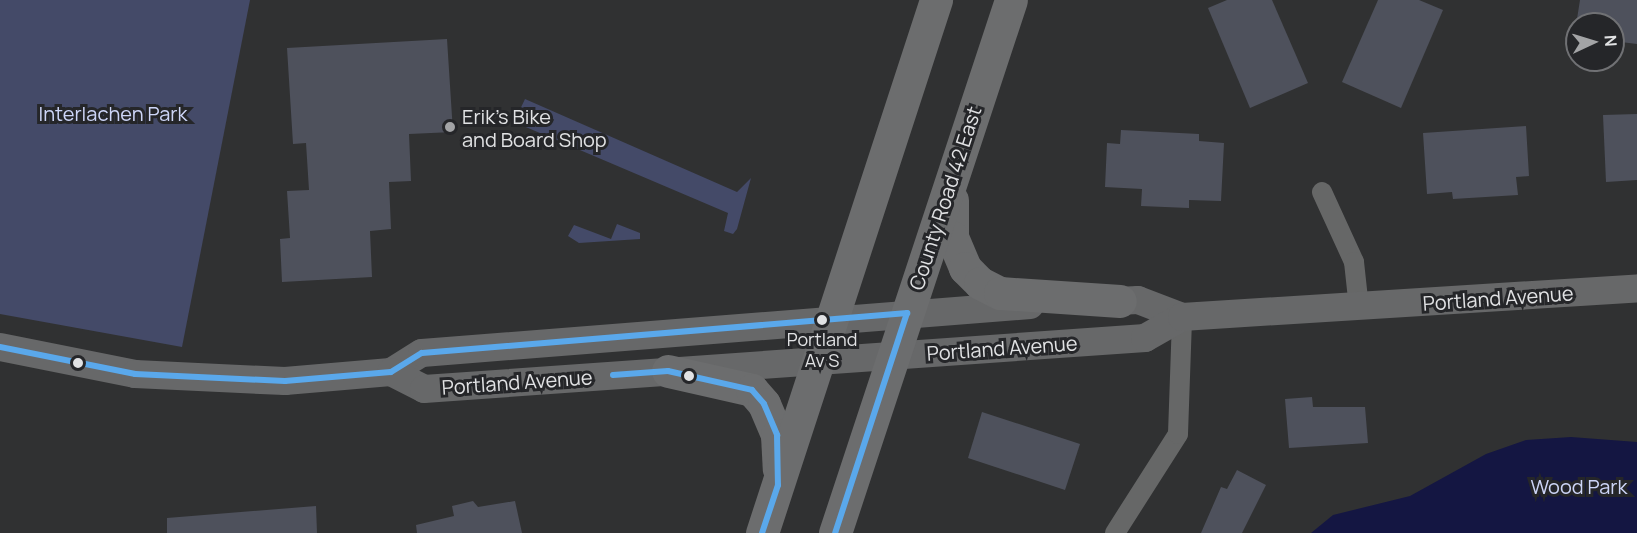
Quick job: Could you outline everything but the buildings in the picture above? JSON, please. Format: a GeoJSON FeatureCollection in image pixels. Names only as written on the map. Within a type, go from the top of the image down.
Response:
{"type":"FeatureCollection","features":[{"type":"Feature","properties":{"kind":"highway"},"geometry":{"type":"LineString","coordinates":[[762,533],[821,360],[936,0]]}},
{"type":"Feature","properties":{"kind":"highway","name":"County Road 42 East"},"geometry":{"type":"LineString","coordinates":[[835,533],[1011,0]]}},
{"type":"Feature","properties":{"kind":"highway"},"geometry":{"type":"LineString","coordinates":[[956,167],[952,237],[965,268],[980,283],[999,293],[1120,301]]}},
{"type":"Feature","properties":{"kind":"highway"},"geometry":{"type":"LineString","coordinates":[[668,371],[752,390],[764,404],[777,435],[778,485]]}},
{"type":"Feature","properties":{"kind":"street"},"geometry":{"type":"LineString","coordinates":[[1322,192],[1354,262],[1359,308]]}},
{"type":"Feature","properties":{"kind":"street","name":"Portland Avenue"},"geometry":{"type":"LineString","coordinates":[[0,347],[135,374],[285,381],[391,372],[422,353],[835,317],[1138,300],[1182,317],[1359,308],[1637,288]]}},
{"type":"Feature","properties":{"kind":"street","name":"Portland Avenue"},"geometry":{"type":"LineString","coordinates":[[391,372],[424,389],[1145,338],[1182,317]]}},
{"type":"Feature","properties":{"kind":"street"},"geometry":{"type":"LineString","coordinates":[[1115,533],[1178,434],[1182,317]]}},
{"type":"Feature","properties":{"kind":"green space","name":"Interlachen Park"},"geometry":{"type":"Polygon","coordinates":[[[0,0],[250,0],[182,347],[0,314],[0,0]]]}},
{"type":"Feature","properties":{"kind":"green space"},"geometry":{"type":"Polygon","coordinates":[[[525,99],[737,192],[751,178],[737,229],[733,234],[724,231],[728,213],[514,122],[525,99]]]}},
{"type":"Feature","properties":{"kind":"green space"},"geometry":{"type":"Polygon","coordinates":[[[617,224],[640,233],[640,239],[579,243],[568,236],[574,225],[611,239],[617,224]]]}},
{"type":"Feature","properties":{"kind":"shaded area","name":"Wood Park"},"geometry":{"type":"Polygon","coordinates":[[[1571,437],[1637,442],[1637,533],[1311,533],[1333,515],[1410,496],[1486,454],[1526,440],[1571,437]]]}},
{"type":"Feature","properties":{"kind":"transit line"},"geometry":{"type":"LineString","coordinates":[[0,347],[135,374],[285,381],[391,372],[422,353],[907,313],[835,533]]}},
{"type":"Feature","properties":{"kind":"transit line"},"geometry":{"type":"LineString","coordinates":[[613,375],[668,371],[752,390],[764,404],[777,435],[778,485],[762,533]]}},
{"type":"Feature","properties":{"kind":"place","name":"Erik's Bike and Board Shop"},"geometry":{"type":"Point","coordinates":[450,127]}},
{"type":"Feature","properties":{"kind":"place","name":"Portland Av S"},"geometry":{"type":"Point","coordinates":[822,320]}}]}
